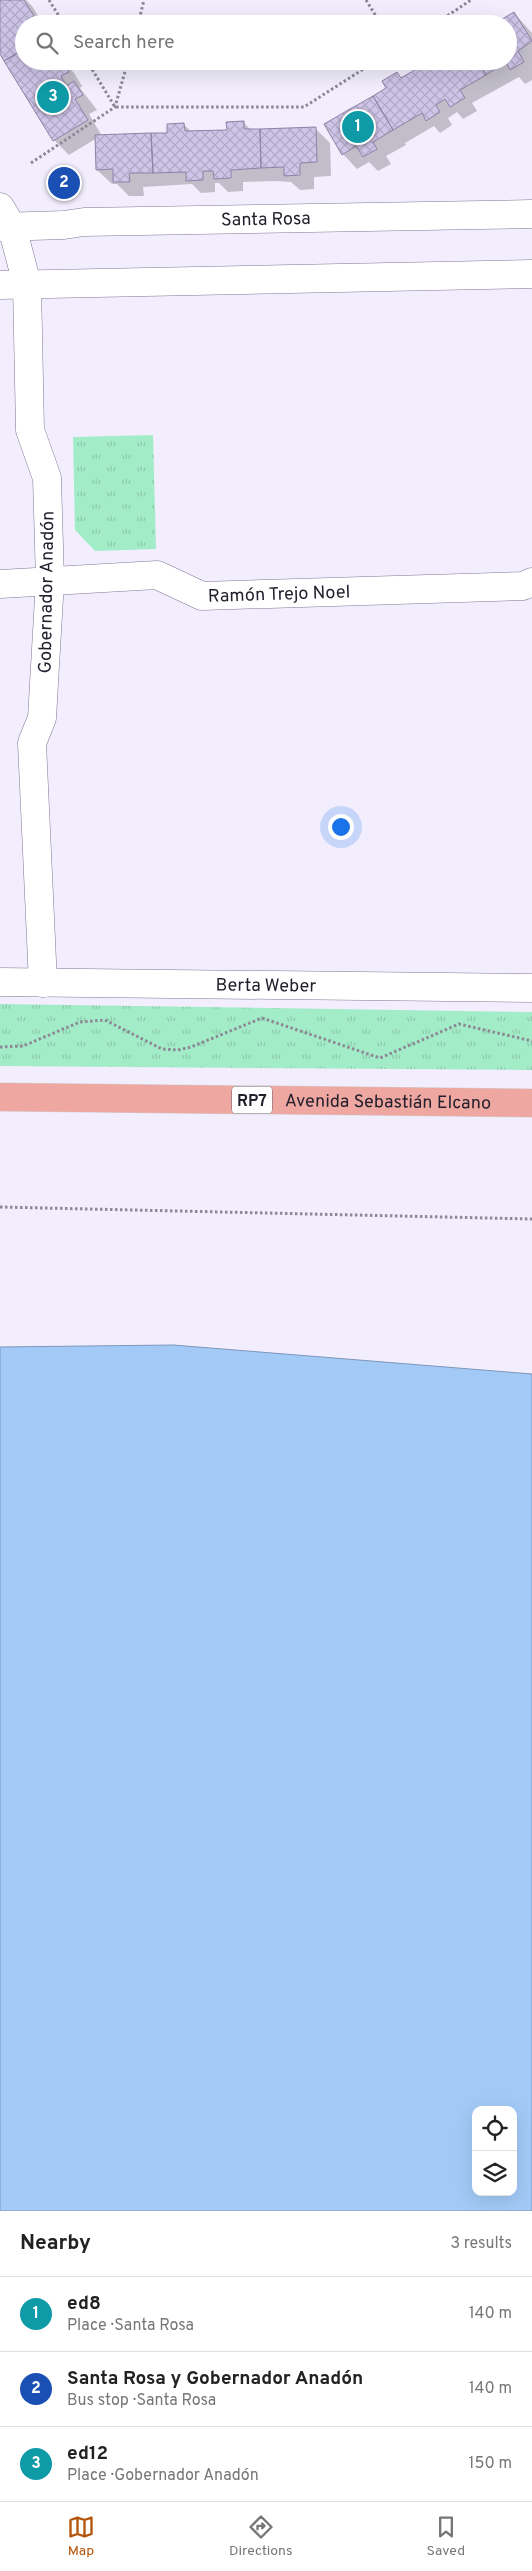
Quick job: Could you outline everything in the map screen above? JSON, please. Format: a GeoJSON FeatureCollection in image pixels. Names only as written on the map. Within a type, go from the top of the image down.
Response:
{"type":"FeatureCollection","features":[{"type":"Feature","properties":{"kind":"main road","name":"Avenida Sebastián Elcano"},"geometry":{"type":"LineString","coordinates":[[0,1097],[532,1103]]}},
{"type":"Feature","properties":{"kind":"main road","name":"Avenida Sebastián Elcano"},"geometry":{"type":"LineString","coordinates":[[504,1104],[532,1108]]}},
{"type":"Feature","properties":{"kind":"street","name":"Santa Rosa"},"geometry":{"type":"LineString","coordinates":[[4,220],[64,225],[94,222],[532,214]]}},
{"type":"Feature","properties":{"kind":"street","name":"Gobernador Anadón"},"geometry":{"type":"LineString","coordinates":[[4,220],[27,284],[30,430],[47,478],[50,580],[42,718],[32,743],[43,982]]}},
{"type":"Feature","properties":{"kind":"street"},"geometry":{"type":"LineString","coordinates":[[0,285],[532,274]]}},
{"type":"Feature","properties":{"kind":"street","name":"Ramón Trejo Noel"},"geometry":{"type":"LineString","coordinates":[[0,584],[157,575],[202,596],[523,586],[532,582]]}},
{"type":"Feature","properties":{"kind":"street","name":"Berta Weber"},"geometry":{"type":"LineString","coordinates":[[0,982],[532,988]]}},
{"type":"Feature","properties":{"kind":"path"},"geometry":{"type":"LineString","coordinates":[[49,0],[58,15]]}},
{"type":"Feature","properties":{"kind":"path"},"geometry":{"type":"LineString","coordinates":[[140,15],[144,0]]}},
{"type":"Feature","properties":{"kind":"path"},"geometry":{"type":"LineString","coordinates":[[366,0],[375,15]]}},
{"type":"Feature","properties":{"kind":"path"},"geometry":{"type":"LineString","coordinates":[[448,15],[471,0]]}},
{"type":"Feature","properties":{"kind":"path"},"geometry":{"type":"LineString","coordinates":[[92,70],[115,107]]}},
{"type":"Feature","properties":{"kind":"path"},"geometry":{"type":"LineString","coordinates":[[115,107],[125,70]]}},
{"type":"Feature","properties":{"kind":"path"},"geometry":{"type":"LineString","coordinates":[[31,164],[115,107],[304,107],[362,70]]}},
{"type":"Feature","properties":{"kind":"path"},"geometry":{"type":"LineString","coordinates":[[0,1046],[23,1046],[80,1022],[105,1020],[162,1050],[178,1050],[262,1018],[380,1058],[460,1024],[532,1041]]}},
{"type":"Feature","properties":{"kind":"path"},"geometry":{"type":"LineString","coordinates":[[0,1207],[532,1219]]}},
{"type":"Feature","properties":{"kind":"green space"},"geometry":{"type":"Polygon","coordinates":[[[153,435],[156,549],[95,551],[75,530],[73,437],[153,435]]]}},
{"type":"Feature","properties":{"kind":"green space"},"geometry":{"type":"Polygon","coordinates":[[[0,1004],[532,1012],[532,1070],[0,1066],[0,1004]]]}},
{"type":"Feature","properties":{"kind":"water"},"geometry":{"type":"Polygon","coordinates":[[[173,1345],[532,1374],[532,2211],[0,2211],[0,1347],[173,1345]]]}},
{"type":"Feature","properties":{"kind":"building"},"geometry":{"type":"Polygon","coordinates":[[[0,0],[24,0],[33,15],[15,15],[15,54],[4,61],[0,54],[0,0]]]}},
{"type":"Feature","properties":{"kind":"building"},"geometry":{"type":"Polygon","coordinates":[[[517,17],[532,41],[518,51],[524,62],[517,66],[517,17]]]}},
{"type":"Feature","properties":{"kind":"building"},"geometry":{"type":"Polygon","coordinates":[[[15,54],[15,70],[68,70],[69,72],[61,76],[66,86],[74,81],[83,95],[75,99],[88,120],[53,141],[4,61],[15,54]]]}},
{"type":"Feature","properties":{"kind":"building"},"geometry":{"type":"Polygon","coordinates":[[[415,70],[483,70],[486,75],[460,90],[465,98],[450,107],[445,99],[436,105],[440,112],[426,121],[422,113],[393,130],[373,96],[386,88],[382,81],[397,72],[401,78],[415,70]]]}},
{"type":"Feature","properties":{"kind":"building"},"geometry":{"type":"Polygon","coordinates":[[[483,70],[494,70],[486,75],[483,70]]]}},
{"type":"Feature","properties":{"kind":"building"},"geometry":{"type":"Polygon","coordinates":[[[373,96],[393,130],[373,142],[377,149],[363,157],[356,146],[342,155],[324,124],[373,96]]]}},
{"type":"Feature","properties":{"kind":"building"},"geometry":{"type":"Polygon","coordinates":[[[244,121],[244,129],[260,129],[261,168],[231,170],[231,178],[214,179],[213,171],[203,171],[203,180],[186,181],[186,172],[153,173],[151,133],[167,133],[167,124],[184,123],[185,131],[227,130],[226,122],[244,121]]]}},
{"type":"Feature","properties":{"kind":"building"},"geometry":{"type":"Polygon","coordinates":[[[316,127],[317,162],[300,163],[300,175],[284,176],[284,167],[261,168],[260,129],[316,127]]]}},
{"type":"Feature","properties":{"kind":"building"},"geometry":{"type":"Polygon","coordinates":[[[151,133],[153,173],[129,173],[130,182],[113,182],[113,169],[96,170],[95,135],[151,133]]]}},
{"type":"Feature","properties":{"kind":"place","name":"ed12"},"geometry":{"type":"Point","coordinates":[53,97]}},
{"type":"Feature","properties":{"kind":"place","name":"ed8"},"geometry":{"type":"Point","coordinates":[358,127]}},
{"type":"Feature","properties":{"kind":"place","name":"Santa Rosa y Gobernador Anadón"},"geometry":{"type":"Point","coordinates":[64,183]}}]}
